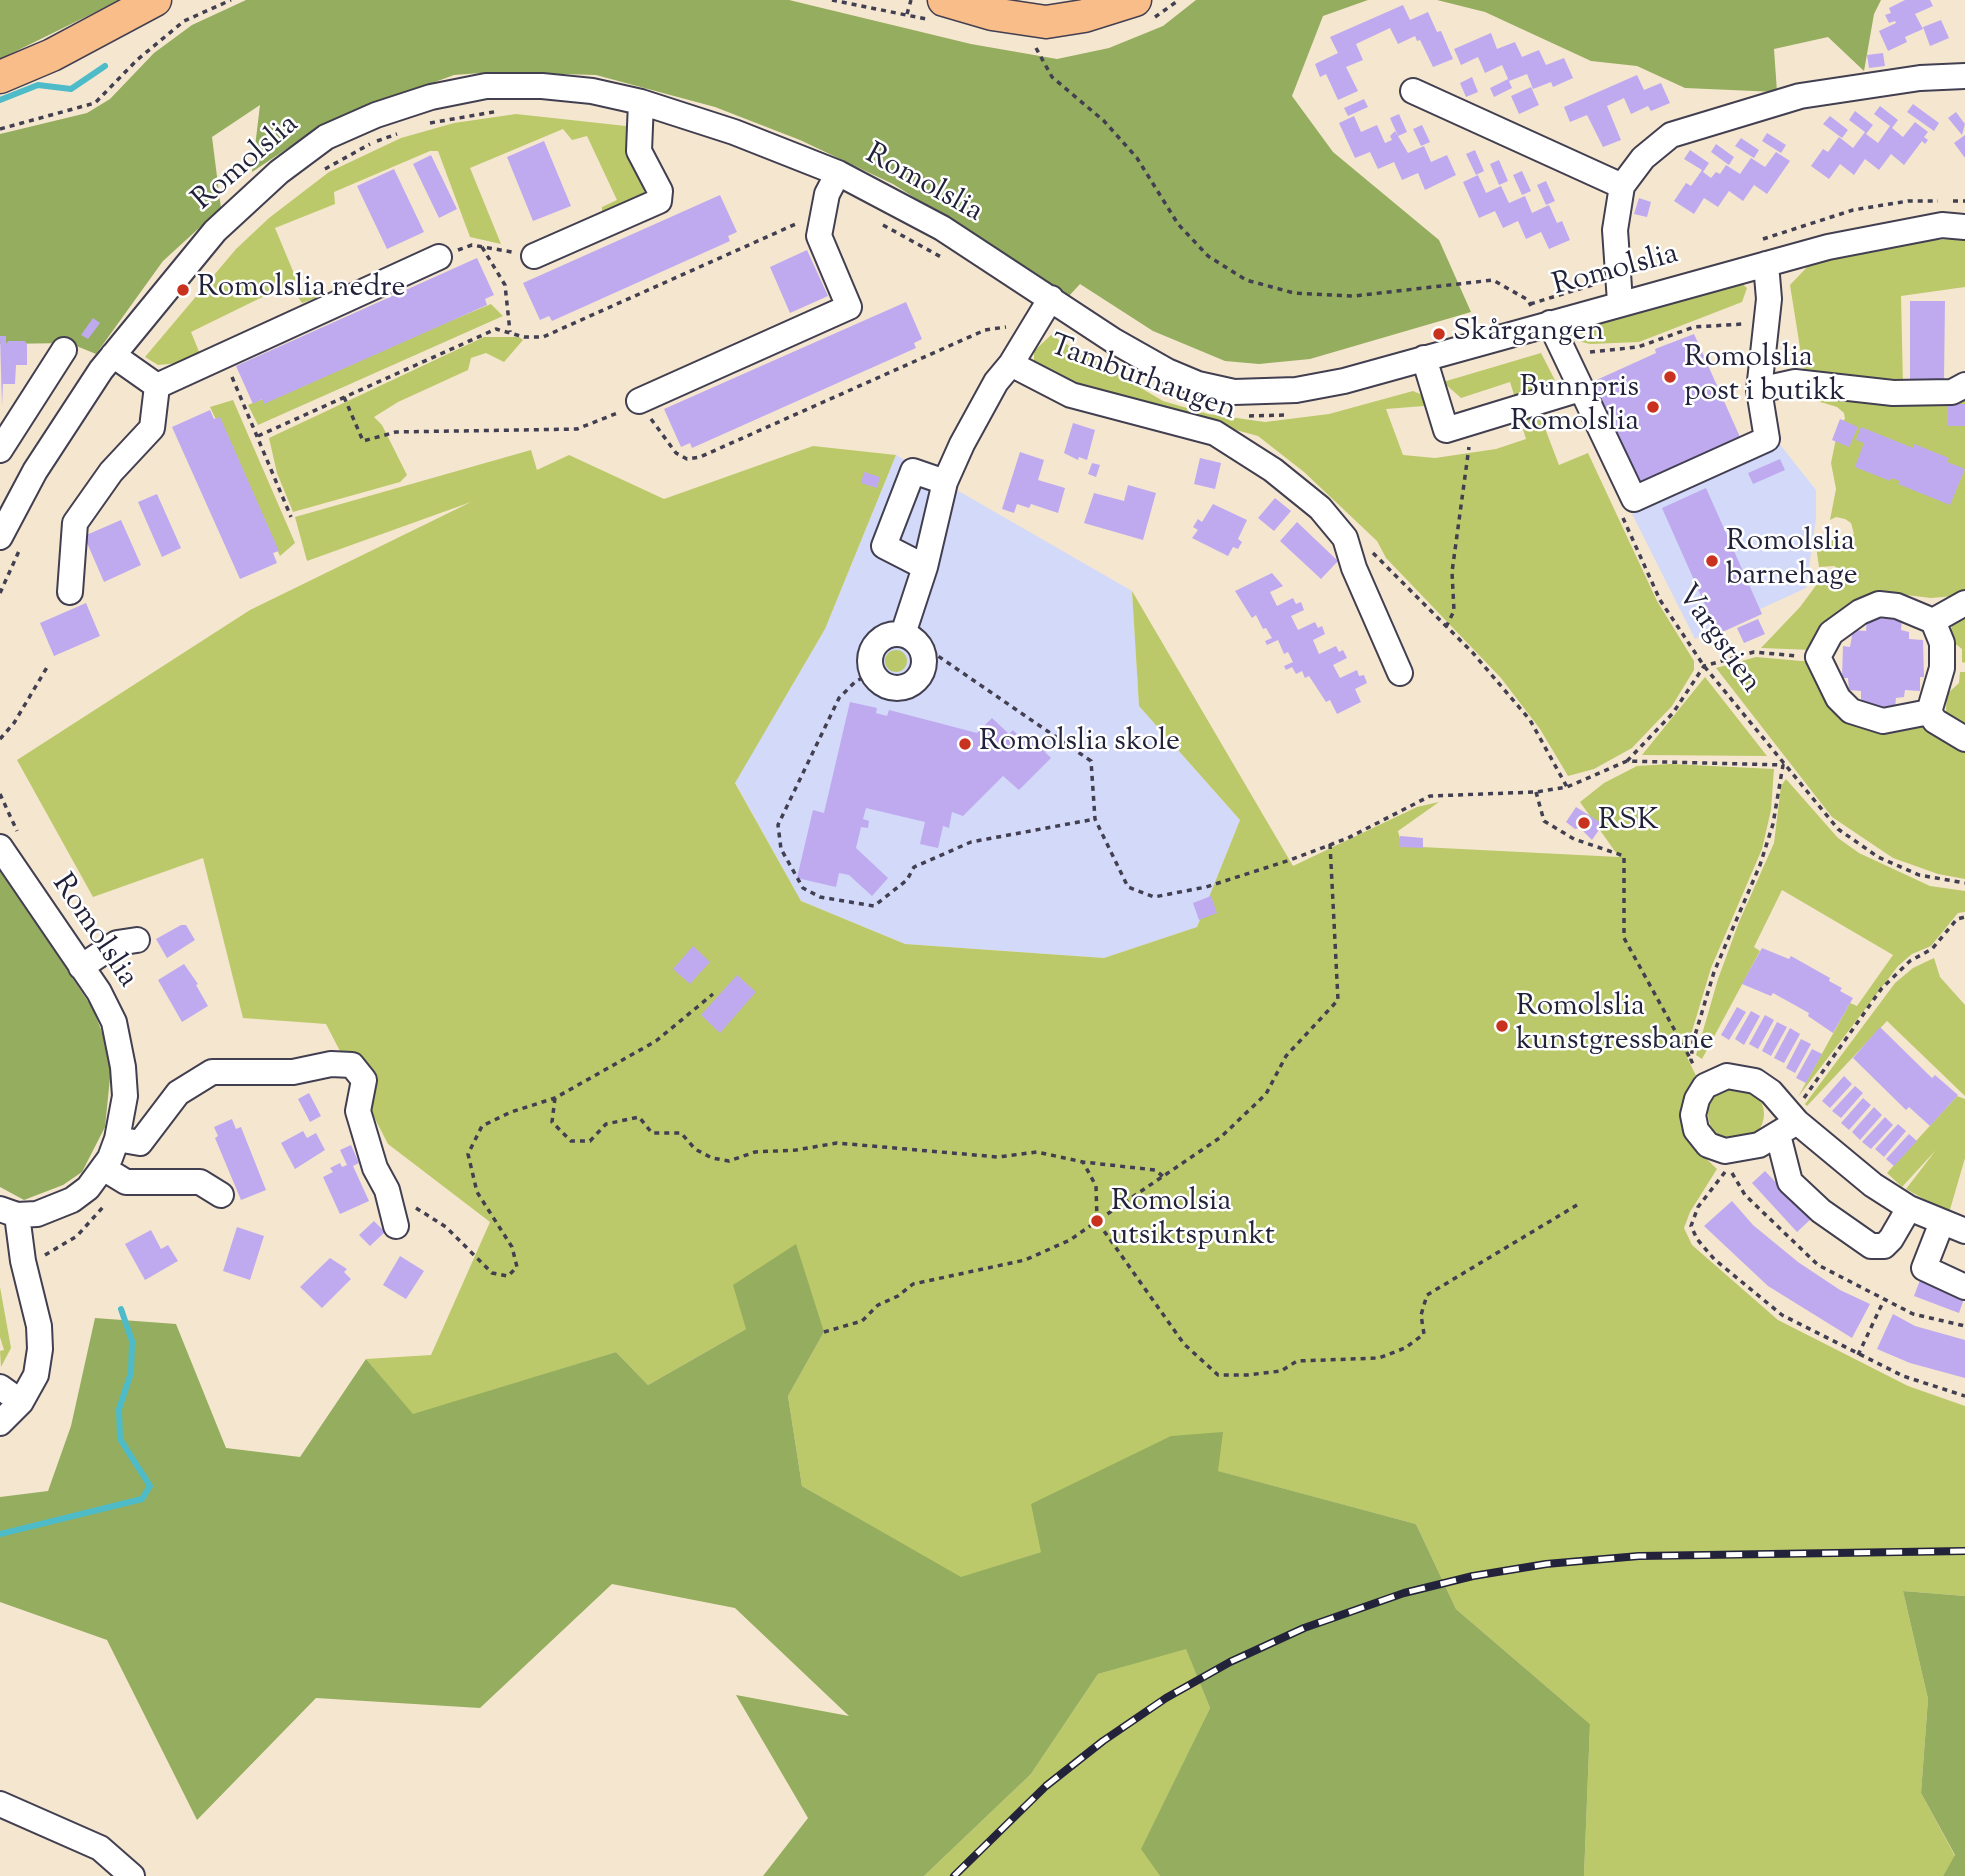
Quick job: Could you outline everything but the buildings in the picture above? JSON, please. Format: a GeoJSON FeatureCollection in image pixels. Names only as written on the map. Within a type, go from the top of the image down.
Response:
{"type":"FeatureCollection","features":[{"type":"Feature","properties":{"kind":"main road"},"geometry":{"type":"LineString","coordinates":[[0,77],[52,55],[155,0]]}},
{"type":"Feature","properties":{"kind":"main road"},"geometry":{"type":"LineString","coordinates":[[944,0],[992,15],[1046,22],[1084,16],[1135,0]]}},
{"type":"Feature","properties":{"kind":"street"},"geometry":{"type":"LineString","coordinates":[[1620,302],[1615,230],[1622,186],[1643,158],[1671,135],[1738,113],[1857,86],[1920,78],[1965,76]]}},
{"type":"Feature","properties":{"kind":"street","name":"Romolslia"},"geometry":{"type":"LineString","coordinates":[[7,533],[35,471],[113,355],[215,230],[279,172],[326,137],[409,104],[486,86],[542,86],[592,90],[642,102],[734,132],[838,173],[942,228],[1114,341],[1167,371],[1198,384],[1234,392],[1296,390],[1424,358],[1620,302],[1885,235],[1942,225],[1965,227]]}},
{"type":"Feature","properties":{"kind":"street"},"geometry":{"type":"LineString","coordinates":[[1413,91],[1622,186]]}},
{"type":"Feature","properties":{"kind":"street"},"geometry":{"type":"LineString","coordinates":[[534,257],[659,201],[660,191],[639,151],[642,102]]}},
{"type":"Feature","properties":{"kind":"street"},"geometry":{"type":"LineString","coordinates":[[639,401],[849,307],[819,236],[822,212],[838,173]]}},
{"type":"Feature","properties":{"kind":"street"},"geometry":{"type":"LineString","coordinates":[[157,386],[439,257]]}},
{"type":"Feature","properties":{"kind":"street"},"geometry":{"type":"LineString","coordinates":[[1550,323],[1634,499],[1767,439],[1759,390],[1769,299],[1766,264]]}},
{"type":"Feature","properties":{"kind":"street","name":"Tamburhaugen"},"geometry":{"type":"LineString","coordinates":[[910,638],[946,482],[990,392],[1011,364],[1051,298]]}},
{"type":"Feature","properties":{"kind":"street"},"geometry":{"type":"LineString","coordinates":[[0,450],[64,350]]}},
{"type":"Feature","properties":{"kind":"street"},"geometry":{"type":"LineString","coordinates":[[113,355],[157,386]]}},
{"type":"Feature","properties":{"kind":"street"},"geometry":{"type":"LineString","coordinates":[[1424,358],[1446,430],[1580,389]]}},
{"type":"Feature","properties":{"kind":"street","name":"Tamburhaugen"},"geometry":{"type":"LineString","coordinates":[[1011,364],[1071,395],[1215,433],[1273,470],[1320,508],[1345,538],[1354,568],[1400,673]]}},
{"type":"Feature","properties":{"kind":"street"},"geometry":{"type":"LineString","coordinates":[[1759,390],[1795,382],[1893,393],[1952,392],[1965,385]]}},
{"type":"Feature","properties":{"kind":"street"},"geometry":{"type":"LineString","coordinates":[[70,592],[75,523],[111,472],[152,428],[157,386]]}},
{"type":"Feature","properties":{"kind":"street"},"geometry":{"type":"LineString","coordinates":[[925,567],[884,546],[913,471],[946,482]]}},
{"type":"Feature","properties":{"kind":"street"},"geometry":{"type":"LineString","coordinates":[[1933,621],[1965,603]]}},
{"type":"Feature","properties":{"kind":"street"},"geometry":{"type":"LineString","coordinates":[[1879,604],[1897,606],[1933,621],[1942,643],[1942,668],[1929,712],[1883,720],[1851,711],[1838,698],[1818,657],[1831,634],[1879,604]]}},
{"type":"Feature","properties":{"kind":"street"},"geometry":{"type":"LineString","coordinates":[[888,635],[910,638],[924,656],[923,671],[913,684],[898,689],[883,685],[872,674],[869,659],[875,644],[888,635]]}},
{"type":"Feature","properties":{"kind":"street"},"geometry":{"type":"LineString","coordinates":[[1929,712],[1935,721],[1965,739]]}},
{"type":"Feature","properties":{"kind":"street","name":"Romolslia"},"geometry":{"type":"LineString","coordinates":[[9,1212],[37,1214],[72,1200],[88,1188],[103,1168],[117,1139],[125,1096],[119,1041],[109,1012],[10,842]]}},
{"type":"Feature","properties":{"kind":"street"},"geometry":{"type":"LineString","coordinates":[[81,967],[117,943],[137,940]]}},
{"type":"Feature","properties":{"kind":"street"},"geometry":{"type":"LineString","coordinates":[[117,1139],[140,1143],[178,1093],[212,1072],[293,1072],[331,1064],[352,1065],[364,1080],[358,1111],[375,1168],[387,1190],[396,1226]]}},
{"type":"Feature","properties":{"kind":"street"},"geometry":{"type":"LineString","coordinates":[[1788,1123],[1744,1149],[1726,1151],[1708,1145],[1696,1130],[1693,1115],[1697,1099],[1705,1086],[1727,1076],[1755,1081],[1771,1092],[1788,1123],[1873,1185],[1909,1208],[1965,1231]]}},
{"type":"Feature","properties":{"kind":"street"},"geometry":{"type":"LineString","coordinates":[[1788,1123],[1790,1182],[1821,1211],[1871,1246],[1884,1246],[1909,1208]]}},
{"type":"Feature","properties":{"kind":"street"},"geometry":{"type":"LineString","coordinates":[[103,1168],[126,1182],[200,1182],[221,1195]]}},
{"type":"Feature","properties":{"kind":"street"},"geometry":{"type":"LineString","coordinates":[[0,1423],[21,1402],[36,1376],[40,1349],[38,1326],[9,1212]]}},
{"type":"Feature","properties":{"kind":"street"},"geometry":{"type":"LineString","coordinates":[[1942,1222],[1924,1268],[1965,1287]]}},
{"type":"Feature","properties":{"kind":"street"},"geometry":{"type":"LineString","coordinates":[[0,1387],[21,1402]]}},
{"type":"Feature","properties":{"kind":"street"},"geometry":{"type":"LineString","coordinates":[[0,1804],[100,1848],[132,1876]]}},
{"type":"Feature","properties":{"kind":"path"},"geometry":{"type":"LineString","coordinates":[[0,129],[95,103],[136,60],[184,21],[231,0]]}},
{"type":"Feature","properties":{"kind":"path"},"geometry":{"type":"LineString","coordinates":[[907,14],[911,0]]}},
{"type":"Feature","properties":{"kind":"path"},"geometry":{"type":"LineString","coordinates":[[1036,48],[1052,77],[1104,121],[1137,158],[1178,224],[1208,256],[1246,280],[1294,293],[1354,296],[1493,280],[1530,304],[1517,307]]}},
{"type":"Feature","properties":{"kind":"path"},"geometry":{"type":"LineString","coordinates":[[425,124],[510,110]]}},
{"type":"Feature","properties":{"kind":"path"},"geometry":{"type":"LineString","coordinates":[[319,173],[375,142],[400,133]]}},
{"type":"Feature","properties":{"kind":"path"},"geometry":{"type":"LineString","coordinates":[[258,436],[496,329],[524,337],[543,337],[822,212]]}},
{"type":"Feature","properties":{"kind":"path"},"geometry":{"type":"LineString","coordinates":[[873,219],[950,262]]}},
{"type":"Feature","properties":{"kind":"path"},"geometry":{"type":"LineString","coordinates":[[439,257],[472,245],[534,257]]}},
{"type":"Feature","properties":{"kind":"path"},"geometry":{"type":"LineString","coordinates":[[482,247],[505,285],[510,332]]}},
{"type":"Feature","properties":{"kind":"path"},"geometry":{"type":"LineString","coordinates":[[1565,355],[1638,347],[1694,327],[1766,323]]}},
{"type":"Feature","properties":{"kind":"path"},"geometry":{"type":"LineString","coordinates":[[222,355],[291,517]]}},
{"type":"Feature","properties":{"kind":"path"},"geometry":{"type":"LineString","coordinates":[[1240,416],[1288,415]]}},
{"type":"Feature","properties":{"kind":"path"},"geometry":{"type":"LineString","coordinates":[[1446,627],[1454,611],[1452,572],[1469,447],[1462,425]]}},
{"type":"Feature","properties":{"kind":"path","name":"Vargstien"},"geometry":{"type":"LineString","coordinates":[[1618,507],[1660,600],[1704,666],[1838,829],[1878,857],[1919,875],[1965,883]]}},
{"type":"Feature","properties":{"kind":"path"},"geometry":{"type":"LineString","coordinates":[[0,593],[7,533]]}},
{"type":"Feature","properties":{"kind":"path"},"geometry":{"type":"LineString","coordinates":[[1345,538],[1375,555],[1446,627],[1530,720],[1567,787]]}},
{"type":"Feature","properties":{"kind":"path"},"geometry":{"type":"LineString","coordinates":[[910,638],[1091,761],[1095,819],[1128,887],[1154,897],[1206,887],[1348,838],[1430,796],[1536,792],[1567,787],[1628,761],[1673,713],[1704,666],[1754,652],[1818,657]]}},
{"type":"Feature","properties":{"kind":"path"},"geometry":{"type":"LineString","coordinates":[[0,739],[14,723],[49,664]]}},
{"type":"Feature","properties":{"kind":"path"},"geometry":{"type":"LineString","coordinates":[[872,674],[856,681],[839,698],[778,825],[781,849],[803,888],[820,897],[874,906],[907,880],[914,867],[971,842],[1095,819]]}},
{"type":"Feature","properties":{"kind":"path"},"geometry":{"type":"LineString","coordinates":[[1628,761],[1783,765],[1773,824],[1760,865],[1714,972],[1693,1042],[1691,1060]]}},
{"type":"Feature","properties":{"kind":"path"},"geometry":{"type":"LineString","coordinates":[[1536,792],[1544,821],[1574,839],[1624,856],[1624,938],[1705,1086]]}},
{"type":"Feature","properties":{"kind":"path"},"geometry":{"type":"LineString","coordinates":[[0,795],[10,842]]}},
{"type":"Feature","properties":{"kind":"path"},"geometry":{"type":"LineString","coordinates":[[824,1332],[862,1321],[878,1305],[898,1296],[913,1284],[1025,1260],[1070,1240],[1221,1137],[1266,1094],[1286,1056],[1338,1000],[1330,844]]}},
{"type":"Feature","properties":{"kind":"path"},"geometry":{"type":"LineString","coordinates":[[1788,1123],[1882,988],[1910,961],[1932,950],[1957,919],[1965,917]]}},
{"type":"Feature","properties":{"kind":"path"},"geometry":{"type":"LineString","coordinates":[[387,1190],[446,1227],[492,1273],[508,1276],[517,1267],[512,1247],[477,1192],[468,1154],[482,1126],[511,1112],[555,1098],[656,1041],[713,994]]}},
{"type":"Feature","properties":{"kind":"path"},"geometry":{"type":"LineString","coordinates":[[555,1098],[552,1122],[571,1141],[590,1141],[606,1124],[639,1117],[652,1133],[681,1133],[695,1149],[712,1158],[729,1161],[755,1152],[796,1150],[836,1143],[998,1157],[1037,1152],[1083,1163],[1155,1170],[1164,1177]]}},
{"type":"Feature","properties":{"kind":"path"},"geometry":{"type":"LineString","coordinates":[[1083,1163],[1096,1186],[1097,1221],[1184,1344],[1218,1375],[1281,1371],[1297,1361],[1379,1358],[1405,1348],[1424,1334],[1420,1315],[1427,1295],[1577,1205]]}},
{"type":"Feature","properties":{"kind":"path"},"geometry":{"type":"LineString","coordinates":[[1965,1326],[1913,1314],[1818,1265],[1745,1195],[1728,1167],[1698,1207],[1691,1226],[1697,1239],[1714,1259],[1782,1315],[1903,1376],[1965,1396]]}},
{"type":"Feature","properties":{"kind":"path"},"geometry":{"type":"LineString","coordinates":[[23,1261],[46,1255],[77,1236],[126,1182]]}},
{"type":"Feature","properties":{"kind":"path"},"geometry":{"type":"LineString","coordinates":[[1858,1354],[1884,1300]]}},
{"type":"Feature","properties":{"kind":"shaded area"},"geometry":{"type":"Polygon","coordinates":[[[1778,442],[1816,490],[1816,519],[1806,588],[1695,639],[1632,514],[1778,442]]]}},
{"type":"Feature","properties":{"kind":"shaded area","name":"Romolslia skole"},"geometry":{"type":"Polygon","coordinates":[[[896,455],[1132,591],[1139,706],[1240,820],[1197,927],[1104,958],[905,944],[801,901],[735,782],[825,629],[896,455]]]}},
{"type":"Feature","properties":{"kind":"green space"},"geometry":{"type":"Polygon","coordinates":[[[0,0],[120,0],[0,59],[0,0]]]}},
{"type":"Feature","properties":{"kind":"green space"},"geometry":{"type":"Polygon","coordinates":[[[246,0],[789,0],[971,44],[1057,59],[1109,48],[1163,26],[1196,0],[1368,0],[1323,16],[1292,96],[1333,152],[1439,240],[1471,312],[1310,359],[1259,364],[1225,361],[1153,331],[1080,284],[1069,296],[893,184],[800,140],[715,107],[596,75],[494,72],[454,75],[348,114],[303,138],[252,172],[260,105],[212,137],[221,208],[163,261],[96,354],[69,343],[0,344],[0,134],[87,113],[110,99],[154,53],[192,25],[246,0]]]}},
{"type":"Feature","properties":{"kind":"green space"},"geometry":{"type":"Polygon","coordinates":[[[1437,0],[1881,0],[1874,14],[1864,71],[1828,37],[1774,49],[1777,92],[1685,88],[1637,66],[1591,61],[1485,12],[1437,0]]]}},
{"type":"Feature","properties":{"kind":"green space"},"geometry":{"type":"Polygon","coordinates":[[[516,114],[626,126],[628,149],[646,196],[618,211],[602,212],[602,207],[617,200],[587,136],[572,140],[563,129],[470,168],[501,244],[470,237],[438,151],[430,151],[334,192],[335,204],[275,228],[303,295],[320,290],[322,296],[302,303],[289,284],[191,332],[200,354],[180,363],[158,365],[145,357],[236,249],[269,218],[329,172],[401,138],[454,123],[516,114]]]}},
{"type":"Feature","properties":{"kind":"green space"},"geometry":{"type":"Polygon","coordinates":[[[1965,238],[1965,287],[1901,296],[1903,386],[1805,379],[1790,285],[1810,264],[1880,244],[1965,238]]]}},
{"type":"Feature","properties":{"kind":"green space"},"geometry":{"type":"Polygon","coordinates":[[[1741,283],[1747,288],[1742,302],[1639,342],[1590,344],[1563,337],[1562,332],[1741,283]]]}},
{"type":"Feature","properties":{"kind":"green space"},"geometry":{"type":"Polygon","coordinates":[[[491,304],[503,316],[258,425],[248,405],[491,304]]]}},
{"type":"Feature","properties":{"kind":"green space"},"geometry":{"type":"Polygon","coordinates":[[[1051,335],[1163,401],[1208,414],[1265,422],[1329,414],[1413,391],[1425,396],[1424,406],[1386,409],[1403,455],[1435,458],[1496,449],[1526,439],[1519,416],[1538,410],[1559,465],[1588,453],[1657,601],[1694,661],[1694,670],[1672,706],[1632,748],[1594,769],[1568,776],[1540,729],[1501,678],[1386,558],[1377,541],[1304,472],[1258,436],[1085,389],[1034,362],[1034,351],[1051,335]]]}},
{"type":"Feature","properties":{"kind":"green space"},"geometry":{"type":"Polygon","coordinates":[[[484,337],[519,337],[523,340],[504,362],[486,353],[471,358],[468,370],[398,402],[374,417],[382,425],[407,475],[400,482],[293,512],[277,473],[269,438],[484,337]]]}},
{"type":"Feature","properties":{"kind":"green space"},"geometry":{"type":"Polygon","coordinates":[[[1541,353],[1560,390],[1517,404],[1510,382],[1461,398],[1443,382],[1541,353]]]}},
{"type":"Feature","properties":{"kind":"green space"},"geometry":{"type":"Polygon","coordinates":[[[1804,387],[1965,391],[1965,595],[1931,598],[1882,592],[1857,600],[1839,613],[1812,650],[1761,648],[1800,607],[1823,576],[1835,576],[1835,566],[1819,567],[1816,546],[1825,539],[1842,542],[1854,534],[1851,523],[1845,519],[1836,517],[1830,520],[1836,489],[1831,463],[1839,424],[1845,419],[1844,413],[1837,407],[1807,398],[1804,387]]]}},
{"type":"Feature","properties":{"kind":"green space"},"geometry":{"type":"Polygon","coordinates":[[[233,400],[295,543],[280,556],[210,407],[233,400]]]}},
{"type":"Feature","properties":{"kind":"green space"},"geometry":{"type":"Polygon","coordinates":[[[813,446],[896,455],[825,629],[735,783],[801,901],[905,944],[1104,958],[1197,927],[1240,820],[1139,706],[1132,591],[1293,866],[1417,807],[1439,802],[1398,831],[1402,846],[1619,857],[1580,802],[1604,783],[1637,766],[1671,764],[1774,769],[1771,810],[1762,849],[1711,968],[1690,1038],[1687,1057],[1697,1078],[1684,1123],[1693,1146],[1717,1169],[1690,1212],[1684,1228],[1692,1245],[1778,1320],[1908,1386],[1965,1406],[1965,1596],[1903,1591],[1928,1699],[1921,1793],[1955,1856],[1943,1876],[1584,1876],[1590,1724],[1456,1609],[1416,1524],[1217,1471],[1222,1432],[1041,1552],[960,1578],[802,1486],[788,1396],[824,1332],[746,1329],[648,1385],[616,1352],[413,1415],[366,1359],[431,1355],[490,1222],[388,1144],[326,1024],[243,1018],[203,858],[93,897],[17,760],[250,610],[471,502],[307,561],[295,517],[531,450],[537,470],[569,455],[664,499],[813,446]]]}},
{"type":"Feature","properties":{"kind":"green space"},"geometry":{"type":"Polygon","coordinates":[[[1965,609],[1965,663],[1962,662],[1962,649],[1953,642],[1950,633],[1953,623],[1965,609]]]}},
{"type":"Feature","properties":{"kind":"green space"},"geometry":{"type":"Polygon","coordinates":[[[892,650],[900,650],[907,657],[907,665],[900,672],[892,672],[885,665],[885,657],[892,650]]]}},
{"type":"Feature","properties":{"kind":"green space"},"geometry":{"type":"Polygon","coordinates":[[[1756,657],[1813,662],[1828,698],[1945,724],[1947,694],[1959,683],[1960,672],[1965,672],[1965,879],[1938,874],[1893,858],[1832,817],[1716,668],[1756,657]]]}},
{"type":"Feature","properties":{"kind":"green space"},"geometry":{"type":"Polygon","coordinates":[[[1705,677],[1767,756],[1642,755],[1705,677]]]}},
{"type":"Feature","properties":{"kind":"green space"},"geometry":{"type":"Polygon","coordinates":[[[1786,779],[1838,838],[1859,853],[1930,886],[1965,891],[1965,912],[1958,913],[1931,946],[1912,954],[1898,966],[1798,1097],[1850,1003],[1857,1006],[1893,955],[1782,890],[1754,947],[1760,951],[1702,1059],[1696,1055],[1718,979],[1739,922],[1774,843],[1781,786],[1786,779]]]}},
{"type":"Feature","properties":{"kind":"green space"},"geometry":{"type":"Polygon","coordinates":[[[0,868],[93,1009],[105,1040],[111,1068],[105,1127],[82,1172],[63,1185],[24,1200],[0,1187],[0,868]]]}},
{"type":"Feature","properties":{"kind":"green space"},"geometry":{"type":"Polygon","coordinates":[[[1934,958],[1940,977],[1965,1005],[1965,1096],[1887,1021],[1807,1106],[1805,1104],[1895,983],[1913,968],[1934,958]]]}},
{"type":"Feature","properties":{"kind":"green space"},"geometry":{"type":"Polygon","coordinates":[[[1736,1086],[1747,1088],[1756,1094],[1762,1103],[1762,1125],[1756,1134],[1747,1140],[1736,1142],[1725,1140],[1716,1134],[1710,1125],[1708,1114],[1710,1103],[1716,1094],[1725,1088],[1736,1086]]]}},
{"type":"Feature","properties":{"kind":"green space"},"geometry":{"type":"Polygon","coordinates":[[[1957,1096],[1965,1099],[1965,1158],[1949,1213],[1906,1189],[1936,1150],[1902,1187],[1887,1173],[1957,1096]]]}},
{"type":"Feature","properties":{"kind":"green space"},"geometry":{"type":"Polygon","coordinates":[[[796,1244],[824,1332],[788,1396],[802,1486],[961,1577],[1041,1552],[1031,1504],[1171,1436],[1223,1432],[1218,1471],[1416,1524],[1456,1609],[1590,1724],[1584,1876],[1160,1876],[1141,1849],[1210,1708],[1186,1649],[1098,1674],[1031,1774],[924,1876],[763,1876],[808,1818],[736,1695],[849,1716],[735,1608],[612,1584],[480,1708],[316,1698],[197,1820],[107,1640],[0,1602],[0,1497],[48,1491],[71,1426],[95,1318],[176,1324],[226,1448],[300,1457],[366,1359],[413,1414],[616,1352],[648,1385],[746,1329],[733,1285],[796,1244]]]}},
{"type":"Feature","properties":{"kind":"green space"},"geometry":{"type":"Polygon","coordinates":[[[0,1287],[11,1348],[1,1367],[0,1351],[4,1350],[0,1337],[0,1287]]]}},
{"type":"Feature","properties":{"kind":"green space"},"geometry":{"type":"Polygon","coordinates":[[[1903,1591],[1965,1596],[1965,1876],[1943,1876],[1955,1855],[1921,1793],[1928,1699],[1903,1591]]]}},
{"type":"Feature","properties":{"kind":"green space"},"geometry":{"type":"Polygon","coordinates":[[[1186,1648],[1210,1708],[1142,1848],[1160,1876],[924,1876],[1031,1774],[1098,1674],[1186,1648]]]}},
{"type":"Feature","properties":{"kind":"waterway"},"geometry":{"type":"LineString","coordinates":[[0,100],[38,85],[71,89],[105,66]]}},
{"type":"Feature","properties":{"kind":"waterway"},"geometry":{"type":"LineString","coordinates":[[0,1534],[142,1499],[150,1486],[120,1439],[119,1409],[131,1373],[132,1341],[121,1309]]}},
{"type":"Feature","properties":{"kind":"railway"},"geometry":{"type":"LineString","coordinates":[[954,1876],[1046,1786],[1103,1741],[1166,1698],[1230,1662],[1304,1628],[1404,1593],[1473,1576],[1546,1564],[1639,1556],[1965,1551]]}},
{"type":"Feature","properties":{"kind":"place","name":"Romolslia nedre"},"geometry":{"type":"Point","coordinates":[183,290]}},
{"type":"Feature","properties":{"kind":"place","name":"Skårgangen"},"geometry":{"type":"Point","coordinates":[1439,334]}},
{"type":"Feature","properties":{"kind":"place","name":"Romolslia post i butikk"},"geometry":{"type":"Point","coordinates":[1670,377]}},
{"type":"Feature","properties":{"kind":"place","name":"Bunnpris Romolslia"},"geometry":{"type":"Point","coordinates":[1653,407]}},
{"type":"Feature","properties":{"kind":"place","name":"Romolslia barnehage"},"geometry":{"type":"Point","coordinates":[1712,561]}},
{"type":"Feature","properties":{"kind":"place","name":"Romolslia skole"},"geometry":{"type":"Point","coordinates":[965,744]}},
{"type":"Feature","properties":{"kind":"place","name":"RSK"},"geometry":{"type":"Point","coordinates":[1584,823]}},
{"type":"Feature","properties":{"kind":"place","name":"Romolslia kunstgressbane"},"geometry":{"type":"Point","coordinates":[1502,1026]}},
{"type":"Feature","properties":{"kind":"place","name":"Romolsia utsiktspunkt"},"geometry":{"type":"Point","coordinates":[1097,1221]}}]}
